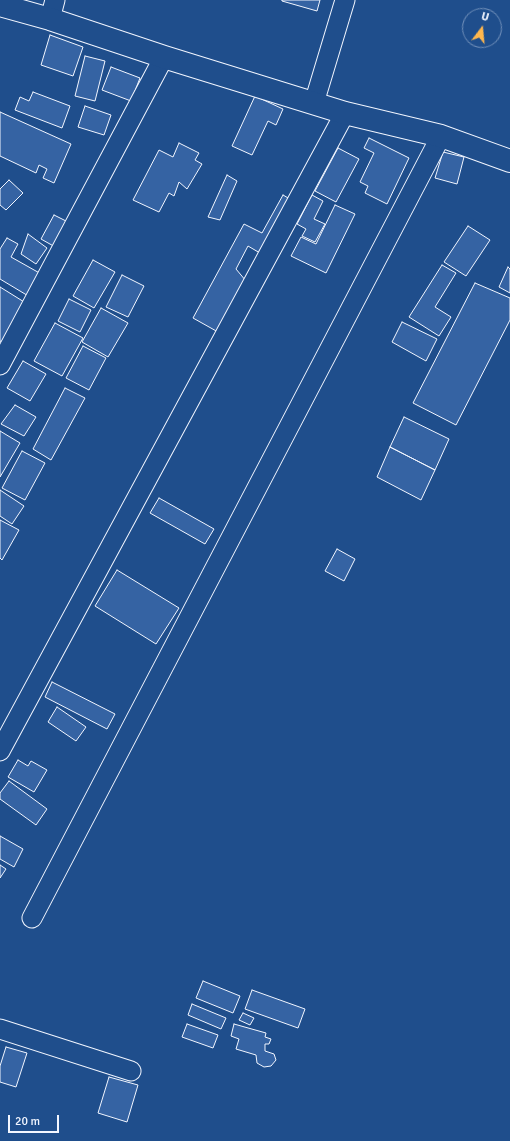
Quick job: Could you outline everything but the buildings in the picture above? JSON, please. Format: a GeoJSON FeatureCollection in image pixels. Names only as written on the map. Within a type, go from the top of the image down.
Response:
{"type":"FeatureCollection","features":[{"type":"Feature","properties":{"kind":"main road"},"geometry":{"type":"LineString","coordinates":[[0,5],[52,9],[164,57],[345,113],[441,136],[510,161]]}},
{"type":"Feature","properties":{"kind":"street"},"geometry":{"type":"LineString","coordinates":[[314,103],[345,0]]}},
{"type":"Feature","properties":{"kind":"street"},"geometry":{"type":"LineString","coordinates":[[0,365],[164,57]]}},
{"type":"Feature","properties":{"kind":"street"},"geometry":{"type":"LineString","coordinates":[[0,751],[345,113]]}},
{"type":"Feature","properties":{"kind":"street"},"geometry":{"type":"LineString","coordinates":[[32,918],[441,136]]}},
{"type":"Feature","properties":{"kind":"street"},"geometry":{"type":"LineString","coordinates":[[0,1029],[132,1070]]}}]}
